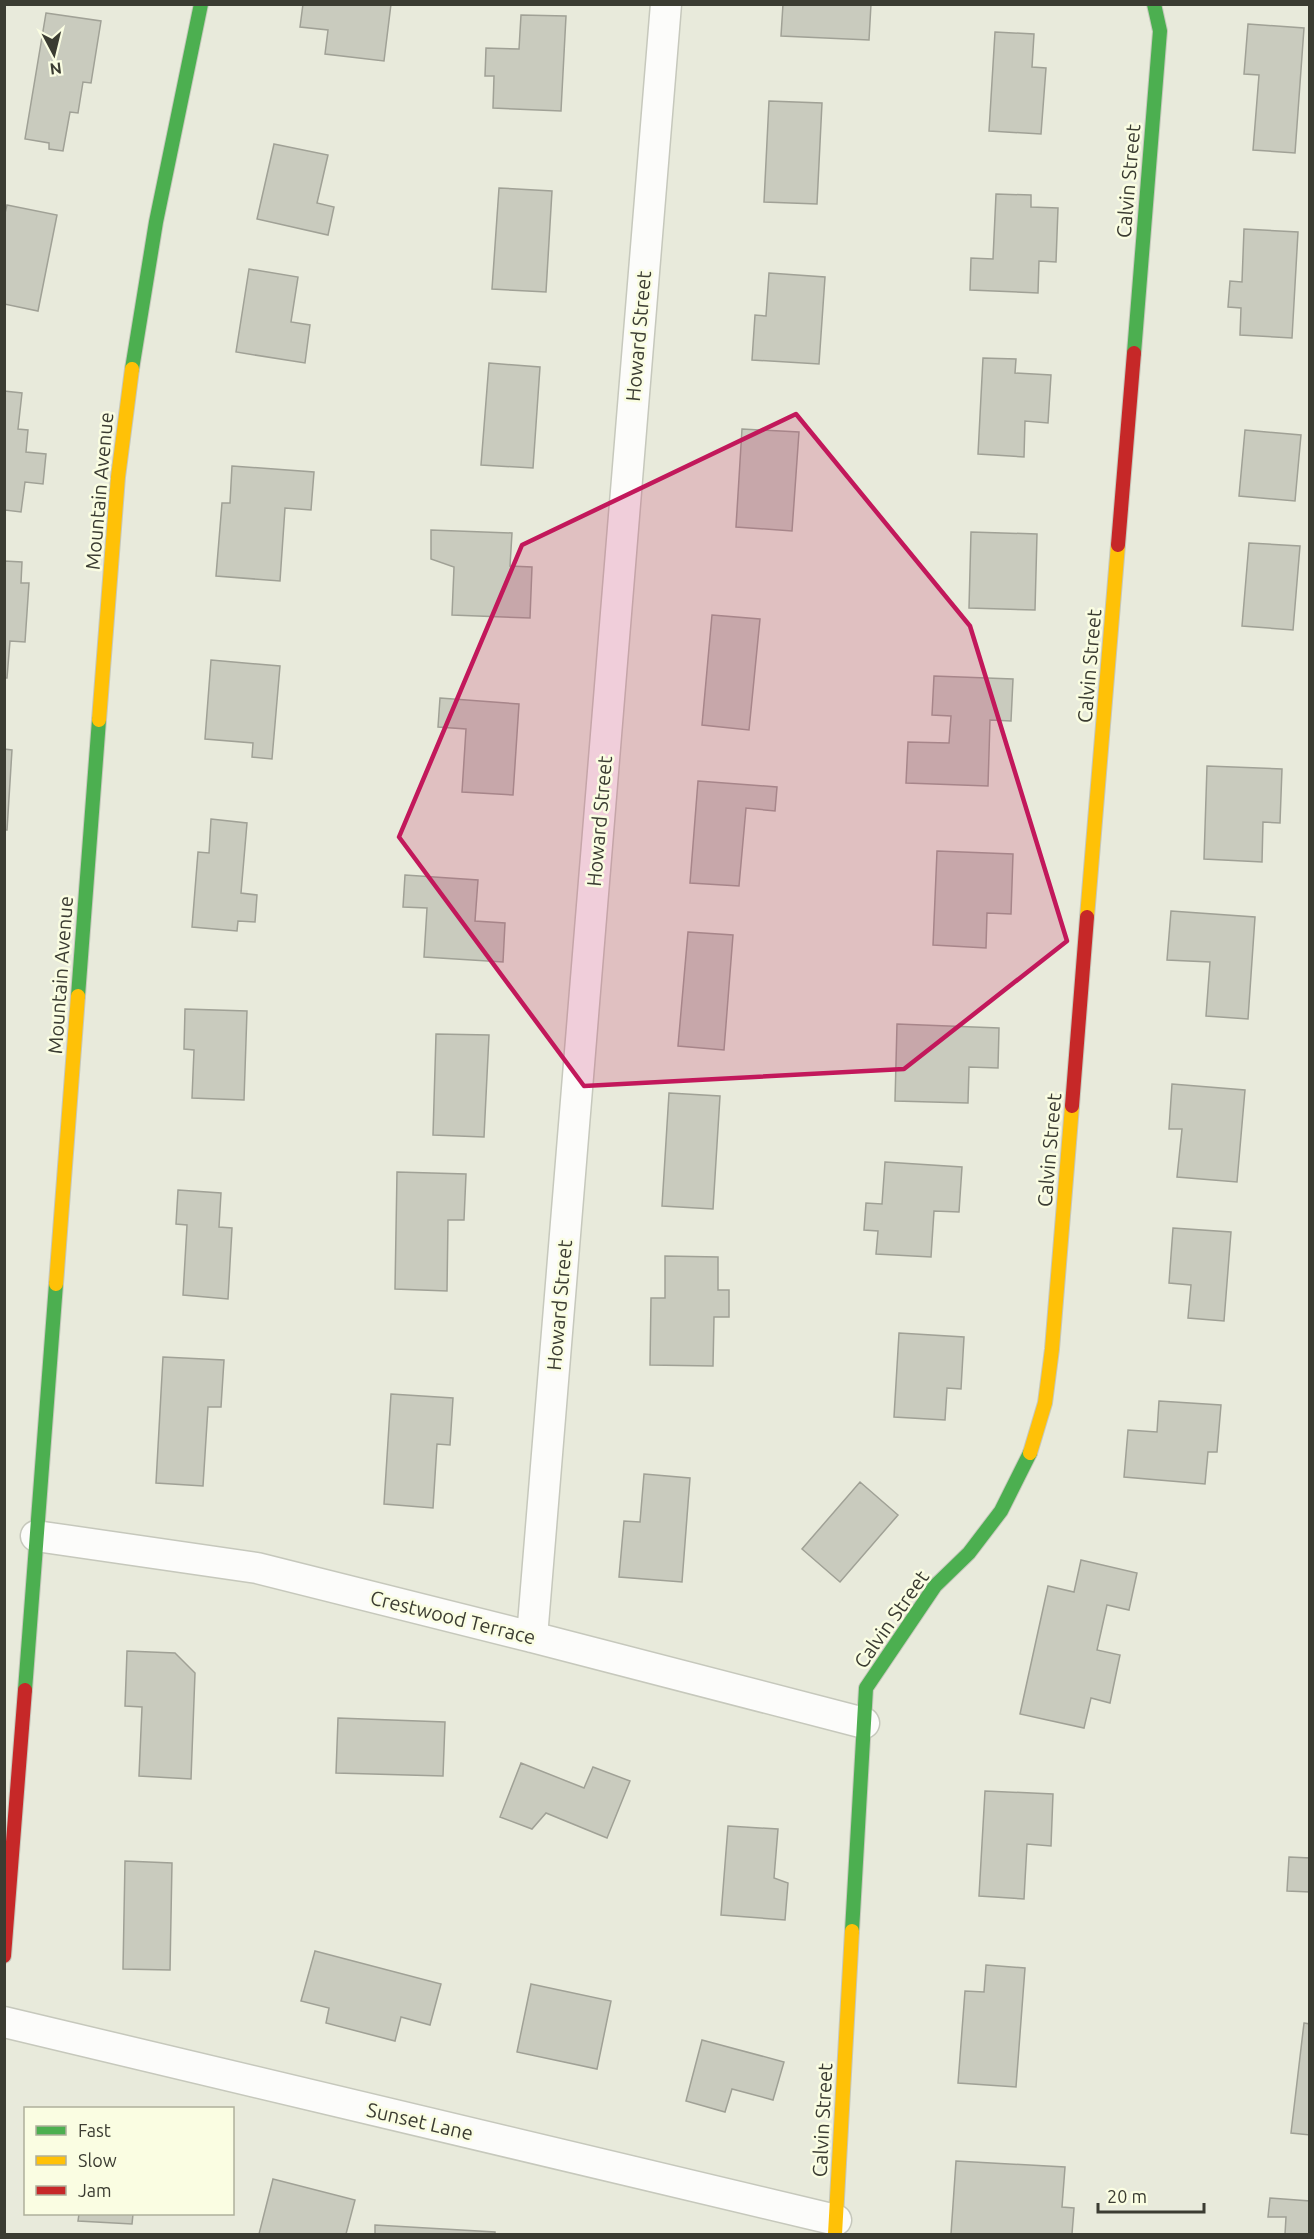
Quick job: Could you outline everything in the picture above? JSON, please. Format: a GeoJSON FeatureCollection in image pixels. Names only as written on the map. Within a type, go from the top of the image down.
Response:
{"type":"FeatureCollection","features":[{"type":"Feature","properties":{"kind":"street","name":"Mountain Avenue"},"geometry":{"type":"LineString","coordinates":[[4,1956],[118,477],[134,349],[154,234],[201,4]]}},
{"type":"Feature","properties":{"kind":"street","name":"Howard Street"},"geometry":{"type":"LineString","coordinates":[[532,1636],[666,4]]}},
{"type":"Feature","properties":{"kind":"street","name":"Calvin Street"},"geometry":{"type":"LineString","coordinates":[[836,2228],[866,1688],[935,1586],[969,1553],[1001,1511],[1028,1459],[1045,1403],[1052,1349],[1160,31],[1155,10]]}},
{"type":"Feature","properties":{"kind":"street","name":"Crestwood Terrace"},"geometry":{"type":"LineString","coordinates":[[36,1536],[257,1568],[532,1636],[864,1723]]}},
{"type":"Feature","properties":{"kind":"street","name":"Sunset Lane"},"geometry":{"type":"LineString","coordinates":[[4,2022],[836,2228]]}},
{"type":"Feature","properties":{"kind":"highlighted area"},"geometry":{"type":"Polygon","coordinates":[[[796,414],[970,626],[1067,941],[904,1069],[584,1086],[399,837],[522,545],[796,414]]]}},
{"type":"Feature","properties":{"kind":"building"},"geometry":{"type":"Polygon","coordinates":[[[303,4],[391,4],[384,61],[325,54],[328,30],[300,27],[303,4]]]}},
{"type":"Feature","properties":{"kind":"building"},"geometry":{"type":"Polygon","coordinates":[[[783,4],[871,4],[869,40],[781,36],[783,4]]]}},
{"type":"Feature","properties":{"kind":"building"},"geometry":{"type":"Polygon","coordinates":[[[46,13],[101,21],[91,83],[83,82],[78,113],[70,112],[63,151],[49,149],[49,143],[25,139],[46,13]]]}},
{"type":"Feature","properties":{"kind":"building"},"geometry":{"type":"Polygon","coordinates":[[[521,15],[566,16],[561,111],[493,108],[494,76],[485,76],[486,48],[519,49],[521,15]]]}},
{"type":"Feature","properties":{"kind":"building"},"geometry":{"type":"Polygon","coordinates":[[[1248,24],[1304,28],[1295,153],[1253,150],[1259,75],[1244,74],[1248,24]]]}},
{"type":"Feature","properties":{"kind":"building"},"geometry":{"type":"Polygon","coordinates":[[[995,32],[1034,34],[1032,67],[1046,68],[1041,134],[989,131],[995,32]]]}},
{"type":"Feature","properties":{"kind":"building"},"geometry":{"type":"Polygon","coordinates":[[[769,101],[822,103],[817,204],[764,202],[769,101]]]}},
{"type":"Feature","properties":{"kind":"building"},"geometry":{"type":"Polygon","coordinates":[[[274,144],[328,155],[317,203],[334,207],[328,235],[257,219],[274,144]]]}},
{"type":"Feature","properties":{"kind":"building"},"geometry":{"type":"Polygon","coordinates":[[[499,188],[552,191],[546,292],[492,289],[499,188]]]}},
{"type":"Feature","properties":{"kind":"building"},"geometry":{"type":"Polygon","coordinates":[[[996,194],[1031,195],[1031,207],[1058,208],[1056,262],[1039,261],[1038,293],[970,290],[971,258],[993,259],[996,194]]]}},
{"type":"Feature","properties":{"kind":"building"},"geometry":{"type":"Polygon","coordinates":[[[7,205],[57,215],[38,311],[4,304],[4,217],[7,205]]]}},
{"type":"Feature","properties":{"kind":"building"},"geometry":{"type":"Polygon","coordinates":[[[1244,229],[1298,232],[1292,338],[1240,335],[1241,308],[1228,307],[1230,281],[1242,282],[1244,229]]]}},
{"type":"Feature","properties":{"kind":"building"},"geometry":{"type":"Polygon","coordinates":[[[249,269],[298,277],[291,322],[310,325],[305,363],[236,352],[249,269]]]}},
{"type":"Feature","properties":{"kind":"building"},"geometry":{"type":"Polygon","coordinates":[[[769,273],[825,277],[819,364],[752,360],[755,315],[766,316],[769,273]]]}},
{"type":"Feature","properties":{"kind":"building"},"geometry":{"type":"Polygon","coordinates":[[[983,358],[1016,359],[1015,373],[1051,375],[1048,423],[1025,421],[1024,457],[978,454],[983,358]]]}},
{"type":"Feature","properties":{"kind":"building"},"geometry":{"type":"Polygon","coordinates":[[[489,363],[540,367],[533,468],[481,465],[489,363]]]}},
{"type":"Feature","properties":{"kind":"building"},"geometry":{"type":"Polygon","coordinates":[[[4,391],[22,393],[18,429],[28,430],[26,452],[46,454],[43,484],[25,482],[21,512],[5,510],[4,515],[4,391]]]}},
{"type":"Feature","properties":{"kind":"building"},"geometry":{"type":"Polygon","coordinates":[[[742,429],[799,432],[792,531],[736,527],[742,429]]]}},
{"type":"Feature","properties":{"kind":"building"},"geometry":{"type":"Polygon","coordinates":[[[1245,430],[1301,435],[1295,501],[1239,496],[1245,430]]]}},
{"type":"Feature","properties":{"kind":"building"},"geometry":{"type":"Polygon","coordinates":[[[232,466],[314,472],[311,510],[285,508],[280,581],[216,576],[222,503],[230,503],[232,466]]]}},
{"type":"Feature","properties":{"kind":"building"},"geometry":{"type":"Polygon","coordinates":[[[431,530],[512,533],[510,566],[532,567],[530,618],[452,615],[454,567],[431,559],[431,530]]]}},
{"type":"Feature","properties":{"kind":"building"},"geometry":{"type":"Polygon","coordinates":[[[971,532],[1037,534],[1035,610],[969,608],[971,532]]]}},
{"type":"Feature","properties":{"kind":"building"},"geometry":{"type":"Polygon","coordinates":[[[1249,543],[1300,546],[1293,630],[1242,626],[1249,543]]]}},
{"type":"Feature","properties":{"kind":"building"},"geometry":{"type":"Polygon","coordinates":[[[4,561],[22,562],[21,583],[29,583],[25,642],[10,641],[7,678],[4,678],[4,561]]]}},
{"type":"Feature","properties":{"kind":"building"},"geometry":{"type":"Polygon","coordinates":[[[712,615],[760,619],[749,730],[702,725],[712,615]]]}},
{"type":"Feature","properties":{"kind":"building"},"geometry":{"type":"Polygon","coordinates":[[[211,660],[280,666],[272,759],[252,757],[253,743],[205,739],[211,660]]]}},
{"type":"Feature","properties":{"kind":"building"},"geometry":{"type":"Polygon","coordinates":[[[934,676],[1013,679],[1011,721],[990,720],[988,786],[906,783],[908,742],[949,743],[951,716],[932,715],[934,676]]]}},
{"type":"Feature","properties":{"kind":"building"},"geometry":{"type":"Polygon","coordinates":[[[440,698],[519,704],[513,795],[462,792],[466,729],[438,727],[440,698]]]}},
{"type":"Feature","properties":{"kind":"building"},"geometry":{"type":"Polygon","coordinates":[[[4,749],[12,750],[7,830],[4,830],[4,749]]]}},
{"type":"Feature","properties":{"kind":"building"},"geometry":{"type":"Polygon","coordinates":[[[1207,766],[1282,769],[1280,823],[1263,822],[1262,862],[1204,859],[1207,766]]]}},
{"type":"Feature","properties":{"kind":"building"},"geometry":{"type":"Polygon","coordinates":[[[698,781],[777,787],[775,811],[746,808],[739,886],[690,883],[698,781]]]}},
{"type":"Feature","properties":{"kind":"building"},"geometry":{"type":"Polygon","coordinates":[[[211,819],[247,823],[241,893],[257,895],[255,922],[238,921],[237,931],[192,927],[198,852],[209,853],[211,819]]]}},
{"type":"Feature","properties":{"kind":"building"},"geometry":{"type":"Polygon","coordinates":[[[937,851],[1013,854],[1011,914],[987,913],[986,948],[933,945],[937,851]]]}},
{"type":"Feature","properties":{"kind":"building"},"geometry":{"type":"Polygon","coordinates":[[[405,875],[478,880],[475,921],[505,923],[503,962],[424,957],[427,908],[403,907],[405,875]]]}},
{"type":"Feature","properties":{"kind":"building"},"geometry":{"type":"Polygon","coordinates":[[[1171,911],[1255,917],[1248,1019],[1206,1016],[1210,962],[1167,960],[1171,911]]]}},
{"type":"Feature","properties":{"kind":"building"},"geometry":{"type":"Polygon","coordinates":[[[688,932],[733,935],[724,1050],[678,1046],[688,932]]]}},
{"type":"Feature","properties":{"kind":"building"},"geometry":{"type":"Polygon","coordinates":[[[185,1009],[247,1011],[244,1100],[192,1098],[194,1050],[184,1049],[185,1009]]]}},
{"type":"Feature","properties":{"kind":"building"},"geometry":{"type":"Polygon","coordinates":[[[897,1024],[999,1028],[998,1068],[969,1067],[968,1103],[895,1101],[897,1024]]]}},
{"type":"Feature","properties":{"kind":"building"},"geometry":{"type":"Polygon","coordinates":[[[436,1034],[489,1035],[484,1137],[433,1135],[436,1034]]]}},
{"type":"Feature","properties":{"kind":"building"},"geometry":{"type":"Polygon","coordinates":[[[1172,1084],[1245,1090],[1237,1182],[1177,1177],[1182,1129],[1169,1129],[1172,1084]]]}},
{"type":"Feature","properties":{"kind":"building"},"geometry":{"type":"Polygon","coordinates":[[[669,1093],[720,1096],[713,1209],[662,1206],[669,1093]]]}},
{"type":"Feature","properties":{"kind":"building"},"geometry":{"type":"Polygon","coordinates":[[[885,1162],[962,1167],[959,1212],[934,1211],[931,1257],[876,1254],[878,1231],[864,1230],[866,1203],[882,1204],[885,1162]]]}},
{"type":"Feature","properties":{"kind":"building"},"geometry":{"type":"Polygon","coordinates":[[[397,1172],[466,1174],[464,1220],[448,1220],[447,1291],[395,1289],[397,1172]]]}},
{"type":"Feature","properties":{"kind":"building"},"geometry":{"type":"Polygon","coordinates":[[[178,1190],[221,1193],[219,1227],[232,1228],[228,1299],[183,1295],[187,1225],[176,1224],[178,1190]]]}},
{"type":"Feature","properties":{"kind":"building"},"geometry":{"type":"Polygon","coordinates":[[[1173,1228],[1231,1232],[1224,1321],[1188,1318],[1191,1285],[1169,1283],[1173,1228]]]}},
{"type":"Feature","properties":{"kind":"building"},"geometry":{"type":"Polygon","coordinates":[[[665,1256],[718,1257],[718,1290],[729,1290],[729,1317],[714,1317],[713,1366],[650,1365],[651,1298],[665,1298],[665,1256]]]}},
{"type":"Feature","properties":{"kind":"building"},"geometry":{"type":"Polygon","coordinates":[[[899,1333],[964,1337],[961,1389],[947,1388],[945,1420],[894,1417],[899,1333]]]}},
{"type":"Feature","properties":{"kind":"building"},"geometry":{"type":"Polygon","coordinates":[[[163,1357],[224,1360],[221,1407],[208,1407],[203,1486],[156,1483],[163,1357]]]}},
{"type":"Feature","properties":{"kind":"building"},"geometry":{"type":"Polygon","coordinates":[[[391,1394],[453,1398],[450,1445],[437,1444],[433,1508],[384,1504],[391,1394]]]}},
{"type":"Feature","properties":{"kind":"building"},"geometry":{"type":"Polygon","coordinates":[[[1159,1401],[1221,1405],[1217,1452],[1208,1452],[1205,1484],[1124,1477],[1128,1430],[1157,1432],[1159,1401]]]}},
{"type":"Feature","properties":{"kind":"building"},"geometry":{"type":"Polygon","coordinates":[[[644,1474],[690,1478],[682,1582],[619,1577],[624,1521],[640,1522],[644,1474]]]}},
{"type":"Feature","properties":{"kind":"building"},"geometry":{"type":"Polygon","coordinates":[[[860,1482],[898,1515],[840,1582],[802,1549],[860,1482]]]}},
{"type":"Feature","properties":{"kind":"building"},"geometry":{"type":"Polygon","coordinates":[[[1081,1560],[1137,1573],[1129,1610],[1107,1605],[1097,1650],[1120,1655],[1110,1703],[1091,1698],[1084,1728],[1020,1714],[1048,1586],[1074,1592],[1081,1560]]]}},
{"type":"Feature","properties":{"kind":"building"},"geometry":{"type":"Polygon","coordinates":[[[127,1651],[175,1653],[195,1673],[191,1779],[139,1776],[142,1707],[125,1706],[127,1651]]]}},
{"type":"Feature","properties":{"kind":"building"},"geometry":{"type":"Polygon","coordinates":[[[338,1718],[445,1722],[443,1776],[336,1773],[338,1718]]]}},
{"type":"Feature","properties":{"kind":"building"},"geometry":{"type":"Polygon","coordinates":[[[521,1763],[584,1788],[593,1767],[630,1781],[607,1838],[546,1813],[532,1829],[500,1817],[521,1763]]]}},
{"type":"Feature","properties":{"kind":"building"},"geometry":{"type":"Polygon","coordinates":[[[985,1791],[1053,1794],[1051,1846],[1027,1844],[1024,1899],[979,1896],[985,1791]]]}},
{"type":"Feature","properties":{"kind":"building"},"geometry":{"type":"Polygon","coordinates":[[[728,1826],[778,1829],[774,1878],[788,1883],[785,1920],[721,1915],[728,1826]]]}},
{"type":"Feature","properties":{"kind":"building"},"geometry":{"type":"Polygon","coordinates":[[[1289,1857],[1310,1858],[1310,1892],[1287,1891],[1289,1857]]]}},
{"type":"Feature","properties":{"kind":"building"},"geometry":{"type":"Polygon","coordinates":[[[125,1861],[172,1863],[170,1970],[123,1969],[125,1861]]]}},
{"type":"Feature","properties":{"kind":"building"},"geometry":{"type":"Polygon","coordinates":[[[315,1951],[441,1984],[430,2025],[401,2017],[395,2041],[326,2023],[329,2008],[301,2001],[315,1951]]]}},
{"type":"Feature","properties":{"kind":"building"},"geometry":{"type":"Polygon","coordinates":[[[986,1965],[1025,1968],[1016,2087],[958,2083],[965,1991],[984,1992],[986,1965]]]}},
{"type":"Feature","properties":{"kind":"building"},"geometry":{"type":"Polygon","coordinates":[[[531,1984],[611,2001],[597,2069],[517,2052],[531,1984]]]}},
{"type":"Feature","properties":{"kind":"building"},"geometry":{"type":"Polygon","coordinates":[[[1304,2023],[1310,2024],[1310,2135],[1291,2133],[1304,2023]]]}},
{"type":"Feature","properties":{"kind":"building"},"geometry":{"type":"Polygon","coordinates":[[[702,2040],[784,2062],[773,2100],[732,2089],[725,2112],[686,2101],[702,2040]]]}},
{"type":"Feature","properties":{"kind":"building"},"geometry":{"type":"Polygon","coordinates":[[[956,2161],[1065,2167],[1062,2207],[1074,2208],[1072,2234],[951,2234],[956,2161]]]}},
{"type":"Feature","properties":{"kind":"building"},"geometry":{"type":"Polygon","coordinates":[[[273,2179],[355,2200],[346,2234],[259,2234],[273,2179]]]}},
{"type":"Feature","properties":{"kind":"building"},"geometry":{"type":"Polygon","coordinates":[[[1270,2198],[1310,2201],[1310,2234],[1285,2234],[1286,2217],[1268,2217],[1270,2198]]]}},
{"type":"Feature","properties":{"kind":"building"},"geometry":{"type":"Polygon","coordinates":[[[79,2215],[133,2215],[132,2224],[78,2221],[79,2215]]]}},
{"type":"Feature","properties":{"kind":"building"},"geometry":{"type":"Polygon","coordinates":[[[375,2225],[495,2232],[495,2234],[375,2234],[375,2225]]]}},
{"type":"Feature","properties":{"kind":"traffic: fast"},"geometry":{"type":"LineString","coordinates":[[132,369],[156,222],[201,4]]}},
{"type":"Feature","properties":{"kind":"traffic: fast"},"geometry":{"type":"LineString","coordinates":[[1134,353],[1160,31],[1154,4]]}},
{"type":"Feature","properties":{"kind":"traffic: fast"},"geometry":{"type":"LineString","coordinates":[[78,996],[99,720]]}},
{"type":"Feature","properties":{"kind":"traffic: fast"},"geometry":{"type":"LineString","coordinates":[[25,1690],[56,1284]]}},
{"type":"Feature","properties":{"kind":"traffic: fast"},"geometry":{"type":"LineString","coordinates":[[852,1931],[866,1688],[935,1586],[969,1553],[1001,1511],[1030,1453]]}},
{"type":"Feature","properties":{"kind":"traffic: slow"},"geometry":{"type":"LineString","coordinates":[[99,720],[118,477],[132,369]]}},
{"type":"Feature","properties":{"kind":"traffic: slow"},"geometry":{"type":"LineString","coordinates":[[1087,917],[1118,545]]}},
{"type":"Feature","properties":{"kind":"traffic: slow"},"geometry":{"type":"LineString","coordinates":[[56,1284],[78,996]]}},
{"type":"Feature","properties":{"kind":"traffic: slow"},"geometry":{"type":"LineString","coordinates":[[1030,1453],[1045,1403],[1052,1349],[1072,1106]]}},
{"type":"Feature","properties":{"kind":"traffic: slow"},"geometry":{"type":"LineString","coordinates":[[835,2234],[852,1931]]}},
{"type":"Feature","properties":{"kind":"traffic: jam"},"geometry":{"type":"LineString","coordinates":[[1118,545],[1134,353]]}},
{"type":"Feature","properties":{"kind":"traffic: jam"},"geometry":{"type":"LineString","coordinates":[[1072,1106],[1087,917]]}},
{"type":"Feature","properties":{"kind":"traffic: jam"},"geometry":{"type":"LineString","coordinates":[[4,1956],[25,1690]]}}]}
